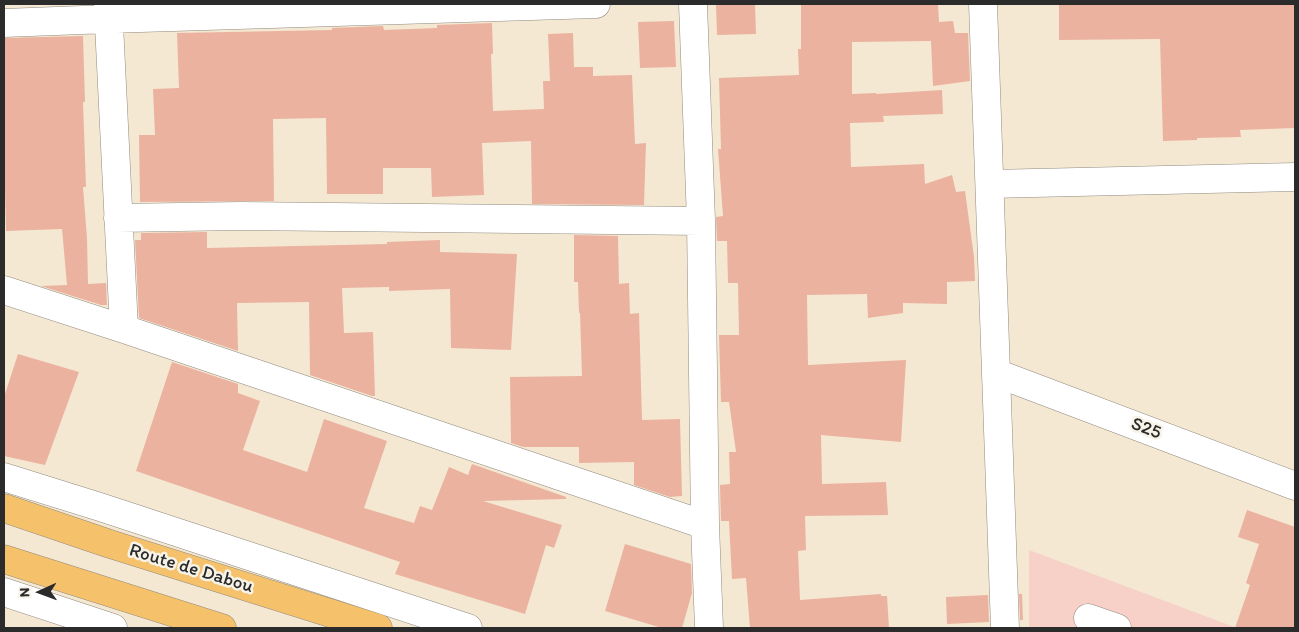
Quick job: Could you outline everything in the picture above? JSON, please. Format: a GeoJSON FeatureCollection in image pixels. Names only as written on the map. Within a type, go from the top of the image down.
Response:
{"type":"FeatureCollection","features":[{"type":"Feature","properties":{"kind":"main road","name":"Route de Dabou"},"geometry":{"type":"LineString","coordinates":[[4,508],[110,544],[378,628]]}},
{"type":"Feature","properties":{"kind":"main road"},"geometry":{"type":"LineString","coordinates":[[4,559],[222,628]]}},
{"type":"Feature","properties":{"kind":"street"},"geometry":{"type":"LineString","coordinates":[[4,24],[108,11],[596,4]]}},
{"type":"Feature","properties":{"kind":"street"},"geometry":{"type":"LineString","coordinates":[[693,4],[701,221],[705,525],[709,628]]}},
{"type":"Feature","properties":{"kind":"street"},"geometry":{"type":"LineString","coordinates":[[984,4],[1005,628]]}},
{"type":"Feature","properties":{"kind":"street"},"geometry":{"type":"LineString","coordinates":[[108,11],[124,329]]}},
{"type":"Feature","properties":{"kind":"street"},"geometry":{"type":"LineString","coordinates":[[990,184],[1295,177]]}},
{"type":"Feature","properties":{"kind":"street"},"geometry":{"type":"LineString","coordinates":[[118,218],[240,216],[701,221]]}},
{"type":"Feature","properties":{"kind":"street"},"geometry":{"type":"LineString","coordinates":[[4,290],[705,525]]}},
{"type":"Feature","properties":{"kind":"street","name":"S25"},"geometry":{"type":"LineString","coordinates":[[996,373],[1295,486]]}},
{"type":"Feature","properties":{"kind":"street"},"geometry":{"type":"LineString","coordinates":[[4,477],[468,628]]}},
{"type":"Feature","properties":{"kind":"street"},"geometry":{"type":"LineString","coordinates":[[4,592],[69,622],[113,628]]}},
{"type":"Feature","properties":{"kind":"street"},"geometry":{"type":"LineString","coordinates":[[1088,618],[1117,628]]}},
{"type":"Feature","properties":{"kind":"shaded area"},"geometry":{"type":"Polygon","coordinates":[[[1029,550],[1237,628],[1029,628],[1029,550]]]}},
{"type":"Feature","properties":{"kind":"building"},"geometry":{"type":"Polygon","coordinates":[[[716,4],[755,4],[756,34],[717,35],[716,4]]]}},
{"type":"Feature","properties":{"kind":"building"},"geometry":{"type":"Polygon","coordinates":[[[801,4],[938,4],[939,22],[953,21],[955,33],[968,33],[970,81],[933,86],[931,41],[852,42],[852,94],[942,90],[943,114],[883,116],[884,122],[850,123],[851,167],[924,164],[925,184],[952,175],[956,192],[965,191],[974,257],[975,281],[947,282],[947,304],[903,303],[903,313],[868,318],[867,294],[807,295],[808,365],[906,360],[901,442],[821,435],[822,484],[886,482],[888,515],[805,516],[806,550],[798,551],[800,600],[881,594],[881,596],[887,596],[889,628],[750,628],[746,578],[732,579],[729,521],[721,521],[720,485],[730,484],[729,452],[736,452],[729,402],[721,402],[719,335],[739,335],[738,283],[728,283],[727,241],[717,241],[716,217],[723,216],[718,149],[721,149],[719,78],[799,75],[798,49],[801,49],[801,4]]]}},
{"type":"Feature","properties":{"kind":"building"},"geometry":{"type":"Polygon","coordinates":[[[1059,4],[1295,4],[1295,128],[1240,130],[1241,137],[1163,141],[1160,39],[1059,40],[1059,4]]]}},
{"type":"Feature","properties":{"kind":"building"},"geometry":{"type":"Polygon","coordinates":[[[674,21],[676,67],[640,68],[638,22],[674,21]]]}},
{"type":"Feature","properties":{"kind":"building"},"geometry":{"type":"Polygon","coordinates":[[[492,23],[493,111],[544,109],[543,81],[550,81],[548,34],[573,33],[574,67],[593,67],[593,76],[632,75],[635,144],[646,143],[644,205],[532,204],[531,141],[482,143],[484,195],[432,197],[431,168],[383,168],[383,194],[327,194],[326,118],[273,119],[274,201],[140,202],[139,135],[155,135],[153,89],[179,88],[177,33],[332,30],[332,28],[383,26],[384,30],[437,28],[437,25],[492,23]]]}},
{"type":"Feature","properties":{"kind":"building"},"geometry":{"type":"Polygon","coordinates":[[[83,36],[86,187],[83,187],[88,284],[106,283],[107,305],[101,305],[41,286],[67,285],[62,229],[6,231],[4,190],[4,38],[83,36]]]}},
{"type":"Feature","properties":{"kind":"building"},"geometry":{"type":"Polygon","coordinates":[[[207,232],[207,248],[387,244],[387,242],[440,240],[440,252],[517,254],[511,350],[451,348],[450,289],[389,291],[389,287],[342,288],[344,333],[373,332],[375,396],[372,396],[310,375],[309,302],[237,303],[238,351],[139,318],[135,240],[141,240],[141,233],[207,232]]]}},
{"type":"Feature","properties":{"kind":"building"},"geometry":{"type":"Polygon","coordinates":[[[574,235],[618,236],[619,284],[629,283],[630,314],[639,313],[642,420],[680,419],[682,496],[670,497],[634,485],[634,462],[579,463],[579,447],[523,447],[511,443],[510,377],[582,376],[578,282],[574,282],[574,235]]]}},
{"type":"Feature","properties":{"kind":"building"},"geometry":{"type":"Polygon","coordinates":[[[18,354],[79,372],[45,465],[4,456],[4,397],[18,354]]]}},
{"type":"Feature","properties":{"kind":"building"},"geometry":{"type":"Polygon","coordinates":[[[172,362],[238,384],[238,393],[260,401],[243,450],[307,472],[324,419],[387,441],[364,508],[414,523],[420,506],[432,510],[449,467],[468,475],[472,464],[566,497],[566,499],[483,501],[562,525],[554,548],[546,545],[525,614],[395,574],[400,562],[136,471],[172,362]]]}},
{"type":"Feature","properties":{"kind":"building"},"geometry":{"type":"Polygon","coordinates":[[[1247,510],[1295,527],[1295,628],[1235,628],[1250,585],[1246,583],[1259,544],[1238,537],[1247,510]]]}},
{"type":"Feature","properties":{"kind":"building"},"geometry":{"type":"Polygon","coordinates":[[[625,544],[691,564],[692,593],[682,628],[662,628],[605,611],[625,544]]]}},
{"type":"Feature","properties":{"kind":"building"},"geometry":{"type":"Polygon","coordinates":[[[1019,594],[1022,594],[1023,620],[1020,620],[1019,594]]]}},
{"type":"Feature","properties":{"kind":"building"},"geometry":{"type":"Polygon","coordinates":[[[988,595],[989,622],[947,624],[946,597],[988,595]]]}}]}
